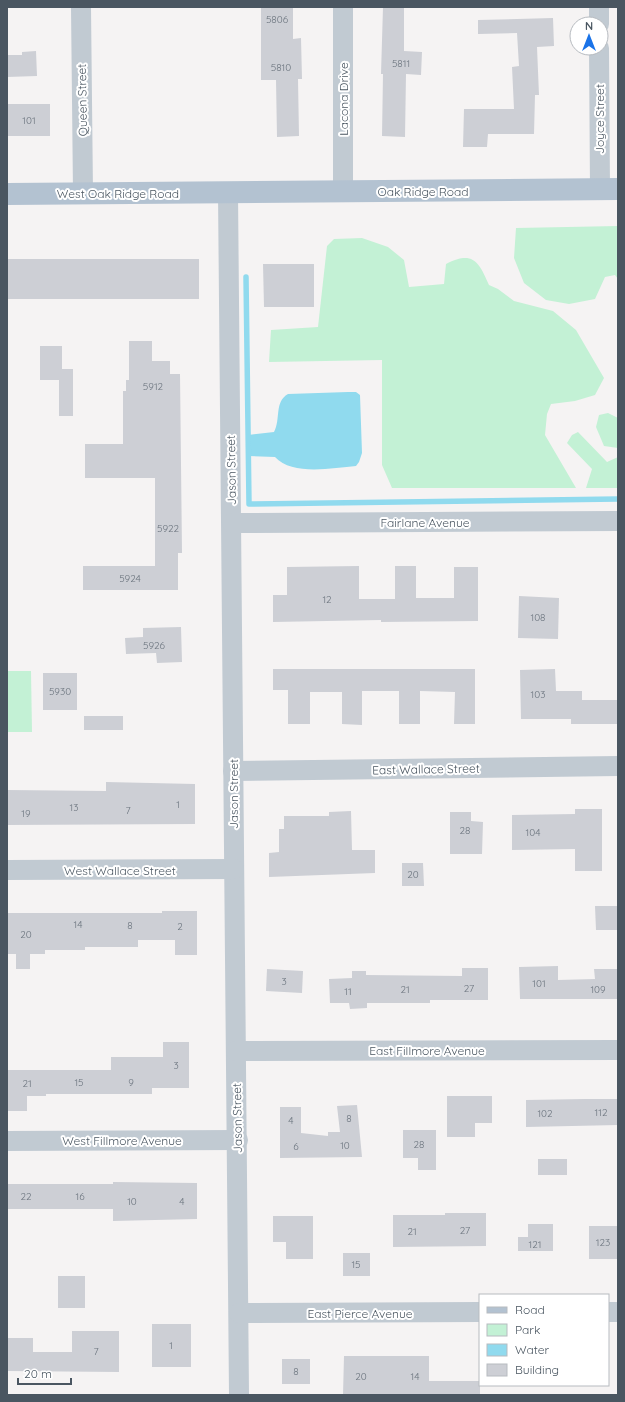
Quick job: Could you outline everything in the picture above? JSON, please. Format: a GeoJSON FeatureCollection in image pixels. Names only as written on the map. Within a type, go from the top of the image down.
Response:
{"type":"FeatureCollection","features":[{"type":"Feature","properties":{"kind":"main road","name":"Oak Ridge Road"},"geometry":{"type":"LineString","coordinates":[[228,192],[609,189]]}},
{"type":"Feature","properties":{"kind":"main road","name":"West Oak Ridge Road"},"geometry":{"type":"LineString","coordinates":[[7,194],[228,192]]}},
{"type":"Feature","properties":{"kind":"street","name":"Queen Street"},"geometry":{"type":"LineString","coordinates":[[81,7],[83,194]]}},
{"type":"Feature","properties":{"kind":"street","name":"Lacona Drive"},"geometry":{"type":"LineString","coordinates":[[343,7],[343,191]]}},
{"type":"Feature","properties":{"kind":"street","name":"Joyce Street"},"geometry":{"type":"LineString","coordinates":[[600,56],[609,189]]}},
{"type":"Feature","properties":{"kind":"street","name":"Jason Street"},"geometry":{"type":"LineString","coordinates":[[228,192],[238,1140],[239,1395]]}},
{"type":"Feature","properties":{"kind":"street","name":"Fairlane Avenue"},"geometry":{"type":"LineString","coordinates":[[232,523],[618,521]]}},
{"type":"Feature","properties":{"kind":"street","name":"East Wallace Street"},"geometry":{"type":"LineString","coordinates":[[233,771],[618,766]]}},
{"type":"Feature","properties":{"kind":"street","name":"West Wallace Street"},"geometry":{"type":"LineString","coordinates":[[7,870],[234,869]]}},
{"type":"Feature","properties":{"kind":"street","name":"East Fillmore Avenue"},"geometry":{"type":"LineString","coordinates":[[236,1051],[618,1050]]}},
{"type":"Feature","properties":{"kind":"street","name":"West Fillmore Avenue"},"geometry":{"type":"LineString","coordinates":[[7,1141],[238,1140]]}},
{"type":"Feature","properties":{"kind":"street","name":"East Pierce Avenue"},"geometry":{"type":"LineString","coordinates":[[239,1313],[479,1312]]}},
{"type":"Feature","properties":{"kind":"green space"},"geometry":{"type":"Polygon","coordinates":[[[618,226],[618,279],[615,275],[605,277],[595,299],[569,304],[546,300],[524,283],[514,258],[516,228],[618,226]]]}},
{"type":"Feature","properties":{"kind":"green space"},"geometry":{"type":"Polygon","coordinates":[[[362,238],[388,247],[404,260],[409,287],[444,284],[446,264],[455,260],[469,258],[482,270],[489,285],[498,289],[514,301],[553,311],[576,330],[604,378],[595,395],[575,401],[551,404],[547,414],[545,435],[576,488],[392,488],[382,465],[382,360],[269,362],[271,330],[318,327],[327,246],[334,239],[362,238]]]}},
{"type":"Feature","properties":{"kind":"green space"},"geometry":{"type":"Polygon","coordinates":[[[608,413],[618,418],[618,448],[604,446],[596,427],[599,415],[608,413]]]}},
{"type":"Feature","properties":{"kind":"green space"},"geometry":{"type":"Polygon","coordinates":[[[578,432],[607,462],[618,457],[618,488],[586,488],[592,469],[567,443],[572,435],[578,432]]]}},
{"type":"Feature","properties":{"kind":"green space"},"geometry":{"type":"Polygon","coordinates":[[[7,671],[31,671],[32,732],[7,732],[7,671]]]}},
{"type":"Feature","properties":{"kind":"water"},"geometry":{"type":"Polygon","coordinates":[[[356,392],[360,395],[362,453],[356,466],[324,469],[302,469],[291,467],[282,463],[275,457],[248,456],[248,435],[274,432],[279,406],[284,397],[288,394],[356,392]]]}},
{"type":"Feature","properties":{"kind":"building"},"geometry":{"type":"Polygon","coordinates":[[[261,7],[293,7],[293,39],[301,38],[302,79],[298,79],[299,136],[277,137],[276,80],[261,80],[261,7]]]}},
{"type":"Feature","properties":{"kind":"building"},"geometry":{"type":"Polygon","coordinates":[[[383,7],[404,7],[404,51],[422,52],[421,75],[406,74],[405,137],[382,136],[383,74],[381,74],[383,7]]]}},
{"type":"Feature","properties":{"kind":"building"},"geometry":{"type":"Polygon","coordinates":[[[553,18],[554,46],[537,47],[539,95],[535,95],[534,134],[488,134],[487,147],[463,147],[464,109],[514,109],[512,67],[519,66],[517,33],[478,34],[478,20],[553,18]]]}},
{"type":"Feature","properties":{"kind":"building"},"geometry":{"type":"Polygon","coordinates":[[[36,51],[37,76],[7,77],[7,55],[22,55],[22,52],[36,51]]]}},
{"type":"Feature","properties":{"kind":"building"},"geometry":{"type":"Polygon","coordinates":[[[7,104],[50,104],[50,136],[7,136],[7,104]]]}},
{"type":"Feature","properties":{"kind":"building"},"geometry":{"type":"Polygon","coordinates":[[[7,259],[199,259],[199,299],[7,299],[7,259]]]}},
{"type":"Feature","properties":{"kind":"building"},"geometry":{"type":"Polygon","coordinates":[[[263,264],[314,264],[314,307],[264,307],[263,264]]]}},
{"type":"Feature","properties":{"kind":"building"},"geometry":{"type":"Polygon","coordinates":[[[129,341],[152,341],[152,361],[170,361],[170,374],[180,374],[182,553],[178,553],[178,590],[83,590],[83,566],[155,566],[155,478],[85,478],[85,444],[123,444],[123,391],[126,391],[126,380],[129,380],[129,341]]]}},
{"type":"Feature","properties":{"kind":"building"},"geometry":{"type":"Polygon","coordinates":[[[40,346],[62,346],[62,369],[73,369],[73,416],[59,416],[59,380],[40,380],[40,346]]]}},
{"type":"Feature","properties":{"kind":"building"},"geometry":{"type":"Polygon","coordinates":[[[359,566],[359,599],[395,599],[395,566],[416,566],[416,598],[454,598],[454,567],[478,567],[478,621],[381,622],[381,620],[273,622],[273,595],[287,595],[287,567],[359,566]]]}},
{"type":"Feature","properties":{"kind":"building"},"geometry":{"type":"Polygon","coordinates":[[[519,596],[559,598],[558,639],[518,638],[519,596]]]}},
{"type":"Feature","properties":{"kind":"building"},"geometry":{"type":"Polygon","coordinates":[[[181,627],[182,662],[157,663],[156,653],[126,654],[125,638],[143,637],[143,628],[181,627]]]}},
{"type":"Feature","properties":{"kind":"building"},"geometry":{"type":"Polygon","coordinates":[[[273,669],[475,669],[475,724],[454,724],[455,692],[420,691],[420,724],[399,724],[399,691],[362,691],[362,725],[342,724],[342,692],[310,692],[310,724],[288,724],[288,690],[273,690],[273,669]]]}},
{"type":"Feature","properties":{"kind":"building"},"geometry":{"type":"Polygon","coordinates":[[[555,669],[556,691],[582,691],[582,700],[618,700],[618,724],[571,724],[571,719],[521,719],[520,670],[555,669]]]}},
{"type":"Feature","properties":{"kind":"building"},"geometry":{"type":"Polygon","coordinates":[[[43,673],[77,673],[77,710],[43,710],[43,673]]]}},
{"type":"Feature","properties":{"kind":"building"},"geometry":{"type":"Polygon","coordinates":[[[84,716],[123,716],[123,730],[84,730],[84,716]]]}},
{"type":"Feature","properties":{"kind":"building"},"geometry":{"type":"Polygon","coordinates":[[[106,782],[195,784],[195,824],[7,825],[7,790],[106,791],[106,782]]]}},
{"type":"Feature","properties":{"kind":"building"},"geometry":{"type":"Polygon","coordinates":[[[575,809],[602,809],[602,871],[575,871],[575,849],[512,850],[512,815],[575,814],[575,809]]]}},
{"type":"Feature","properties":{"kind":"building"},"geometry":{"type":"Polygon","coordinates":[[[351,811],[352,850],[375,850],[375,873],[269,877],[269,853],[279,852],[279,829],[284,829],[284,816],[329,816],[329,812],[351,811]]]}},
{"type":"Feature","properties":{"kind":"building"},"geometry":{"type":"Polygon","coordinates":[[[450,812],[471,812],[471,821],[483,822],[482,854],[450,854],[450,812]]]}},
{"type":"Feature","properties":{"kind":"building"},"geometry":{"type":"Polygon","coordinates":[[[402,863],[423,863],[424,886],[402,886],[402,863]]]}},
{"type":"Feature","properties":{"kind":"building"},"geometry":{"type":"Polygon","coordinates":[[[595,906],[618,906],[618,930],[596,930],[595,906]]]}},
{"type":"Feature","properties":{"kind":"building"},"geometry":{"type":"Polygon","coordinates":[[[162,911],[197,911],[197,955],[175,955],[175,940],[138,940],[138,947],[85,947],[85,950],[45,950],[45,954],[30,954],[30,969],[16,969],[16,954],[7,954],[7,913],[162,913],[162,911]]]}},
{"type":"Feature","properties":{"kind":"building"},"geometry":{"type":"Polygon","coordinates":[[[558,966],[558,980],[595,979],[594,969],[618,969],[618,999],[520,999],[519,967],[558,966]]]}},
{"type":"Feature","properties":{"kind":"building"},"geometry":{"type":"Polygon","coordinates":[[[462,968],[488,968],[488,1000],[430,1000],[430,1003],[367,1003],[367,1008],[350,1009],[349,1003],[330,1003],[329,979],[352,978],[352,971],[366,971],[366,975],[462,976],[462,968]]]}},
{"type":"Feature","properties":{"kind":"building"},"geometry":{"type":"Polygon","coordinates":[[[267,969],[303,971],[302,993],[266,991],[267,969]]]}},
{"type":"Feature","properties":{"kind":"building"},"geometry":{"type":"Polygon","coordinates":[[[163,1042],[189,1042],[189,1088],[152,1088],[152,1094],[46,1094],[46,1096],[27,1096],[27,1111],[7,1111],[7,1070],[111,1070],[111,1057],[163,1057],[163,1042]]]}},
{"type":"Feature","properties":{"kind":"building"},"geometry":{"type":"Polygon","coordinates":[[[447,1096],[492,1096],[492,1123],[475,1123],[475,1137],[447,1137],[447,1096]]]}},
{"type":"Feature","properties":{"kind":"building"},"geometry":{"type":"Polygon","coordinates":[[[618,1099],[618,1125],[526,1127],[526,1100],[618,1099]]]}},
{"type":"Feature","properties":{"kind":"building"},"geometry":{"type":"Polygon","coordinates":[[[357,1105],[362,1157],[280,1158],[280,1107],[301,1107],[301,1133],[328,1136],[328,1132],[340,1132],[337,1106],[357,1105]]]}},
{"type":"Feature","properties":{"kind":"building"},"geometry":{"type":"Polygon","coordinates":[[[403,1130],[436,1130],[436,1170],[418,1170],[418,1158],[403,1158],[403,1130]]]}},
{"type":"Feature","properties":{"kind":"building"},"geometry":{"type":"Polygon","coordinates":[[[538,1159],[567,1159],[567,1175],[538,1175],[538,1159]]]}},
{"type":"Feature","properties":{"kind":"building"},"geometry":{"type":"Polygon","coordinates":[[[113,1182],[197,1183],[197,1219],[113,1221],[113,1209],[7,1209],[7,1184],[113,1184],[113,1182]]]}},
{"type":"Feature","properties":{"kind":"building"},"geometry":{"type":"Polygon","coordinates":[[[445,1213],[486,1213],[486,1246],[393,1247],[393,1215],[445,1215],[445,1213]]]}},
{"type":"Feature","properties":{"kind":"building"},"geometry":{"type":"Polygon","coordinates":[[[273,1216],[313,1216],[313,1259],[286,1259],[286,1242],[273,1242],[273,1216]]]}},
{"type":"Feature","properties":{"kind":"building"},"geometry":{"type":"Polygon","coordinates":[[[528,1224],[553,1224],[553,1251],[518,1251],[518,1237],[528,1237],[528,1224]]]}},
{"type":"Feature","properties":{"kind":"building"},"geometry":{"type":"Polygon","coordinates":[[[589,1226],[618,1226],[618,1259],[589,1259],[589,1226]]]}},
{"type":"Feature","properties":{"kind":"building"},"geometry":{"type":"Polygon","coordinates":[[[343,1253],[370,1253],[370,1276],[343,1276],[343,1253]]]}},
{"type":"Feature","properties":{"kind":"building"},"geometry":{"type":"Polygon","coordinates":[[[58,1276],[85,1276],[85,1308],[58,1308],[58,1276]]]}},
{"type":"Feature","properties":{"kind":"building"},"geometry":{"type":"Polygon","coordinates":[[[152,1324],[191,1324],[191,1367],[152,1367],[152,1324]]]}},
{"type":"Feature","properties":{"kind":"building"},"geometry":{"type":"Polygon","coordinates":[[[72,1331],[119,1331],[119,1372],[7,1371],[7,1338],[33,1338],[33,1352],[72,1352],[72,1331]]]}},
{"type":"Feature","properties":{"kind":"building"},"geometry":{"type":"Polygon","coordinates":[[[344,1356],[429,1356],[429,1381],[479,1381],[480,1386],[480,1395],[343,1395],[344,1356]]]}},
{"type":"Feature","properties":{"kind":"building"},"geometry":{"type":"Polygon","coordinates":[[[282,1359],[310,1359],[310,1384],[282,1384],[282,1359]]]}},
{"type":"Feature","properties":{"kind":"waterway"},"geometry":{"type":"LineString","coordinates":[[246,277],[249,504],[618,499]]}}]}
